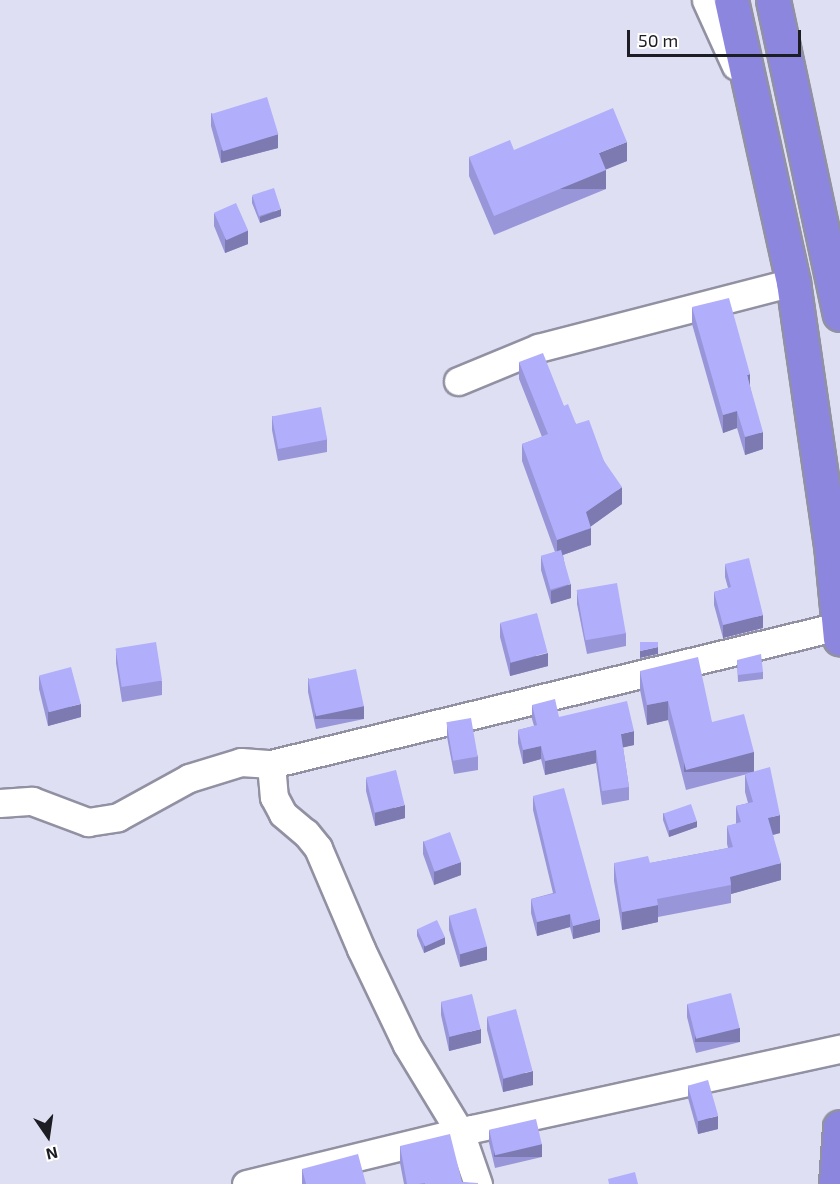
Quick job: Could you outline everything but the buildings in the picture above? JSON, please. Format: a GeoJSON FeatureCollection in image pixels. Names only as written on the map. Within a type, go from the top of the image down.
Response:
{"type":"FeatureCollection","features":[{"type":"Feature","properties":{"kind":"highway"},"geometry":{"type":"LineString","coordinates":[[732,0],[794,282],[831,545],[839,633]]}},
{"type":"Feature","properties":{"kind":"highway"},"geometry":{"type":"LineString","coordinates":[[773,0],[840,314]]}},
{"type":"Feature","properties":{"kind":"highway"},"geometry":{"type":"LineString","coordinates":[[836,1184],[840,1126]]}},
{"type":"Feature","properties":{"kind":"street"},"geometry":{"type":"LineString","coordinates":[[706,0],[755,108]]}},
{"type":"Feature","properties":{"kind":"street"},"geometry":{"type":"LineString","coordinates":[[458,381],[537,348],[794,282]]}},
{"type":"Feature","properties":{"kind":"street"},"geometry":{"type":"LineString","coordinates":[[0,803],[32,801],[88,822],[118,817],[189,778],[241,762],[271,764],[839,633]]}},
{"type":"Feature","properties":{"kind":"street"},"geometry":{"type":"LineString","coordinates":[[271,764],[274,797],[283,814],[306,832],[318,848],[361,949],[407,1045],[460,1132],[478,1184]]}},
{"type":"Feature","properties":{"kind":"street"},"geometry":{"type":"LineString","coordinates":[[246,1184],[460,1132],[840,1048]]}}]}
